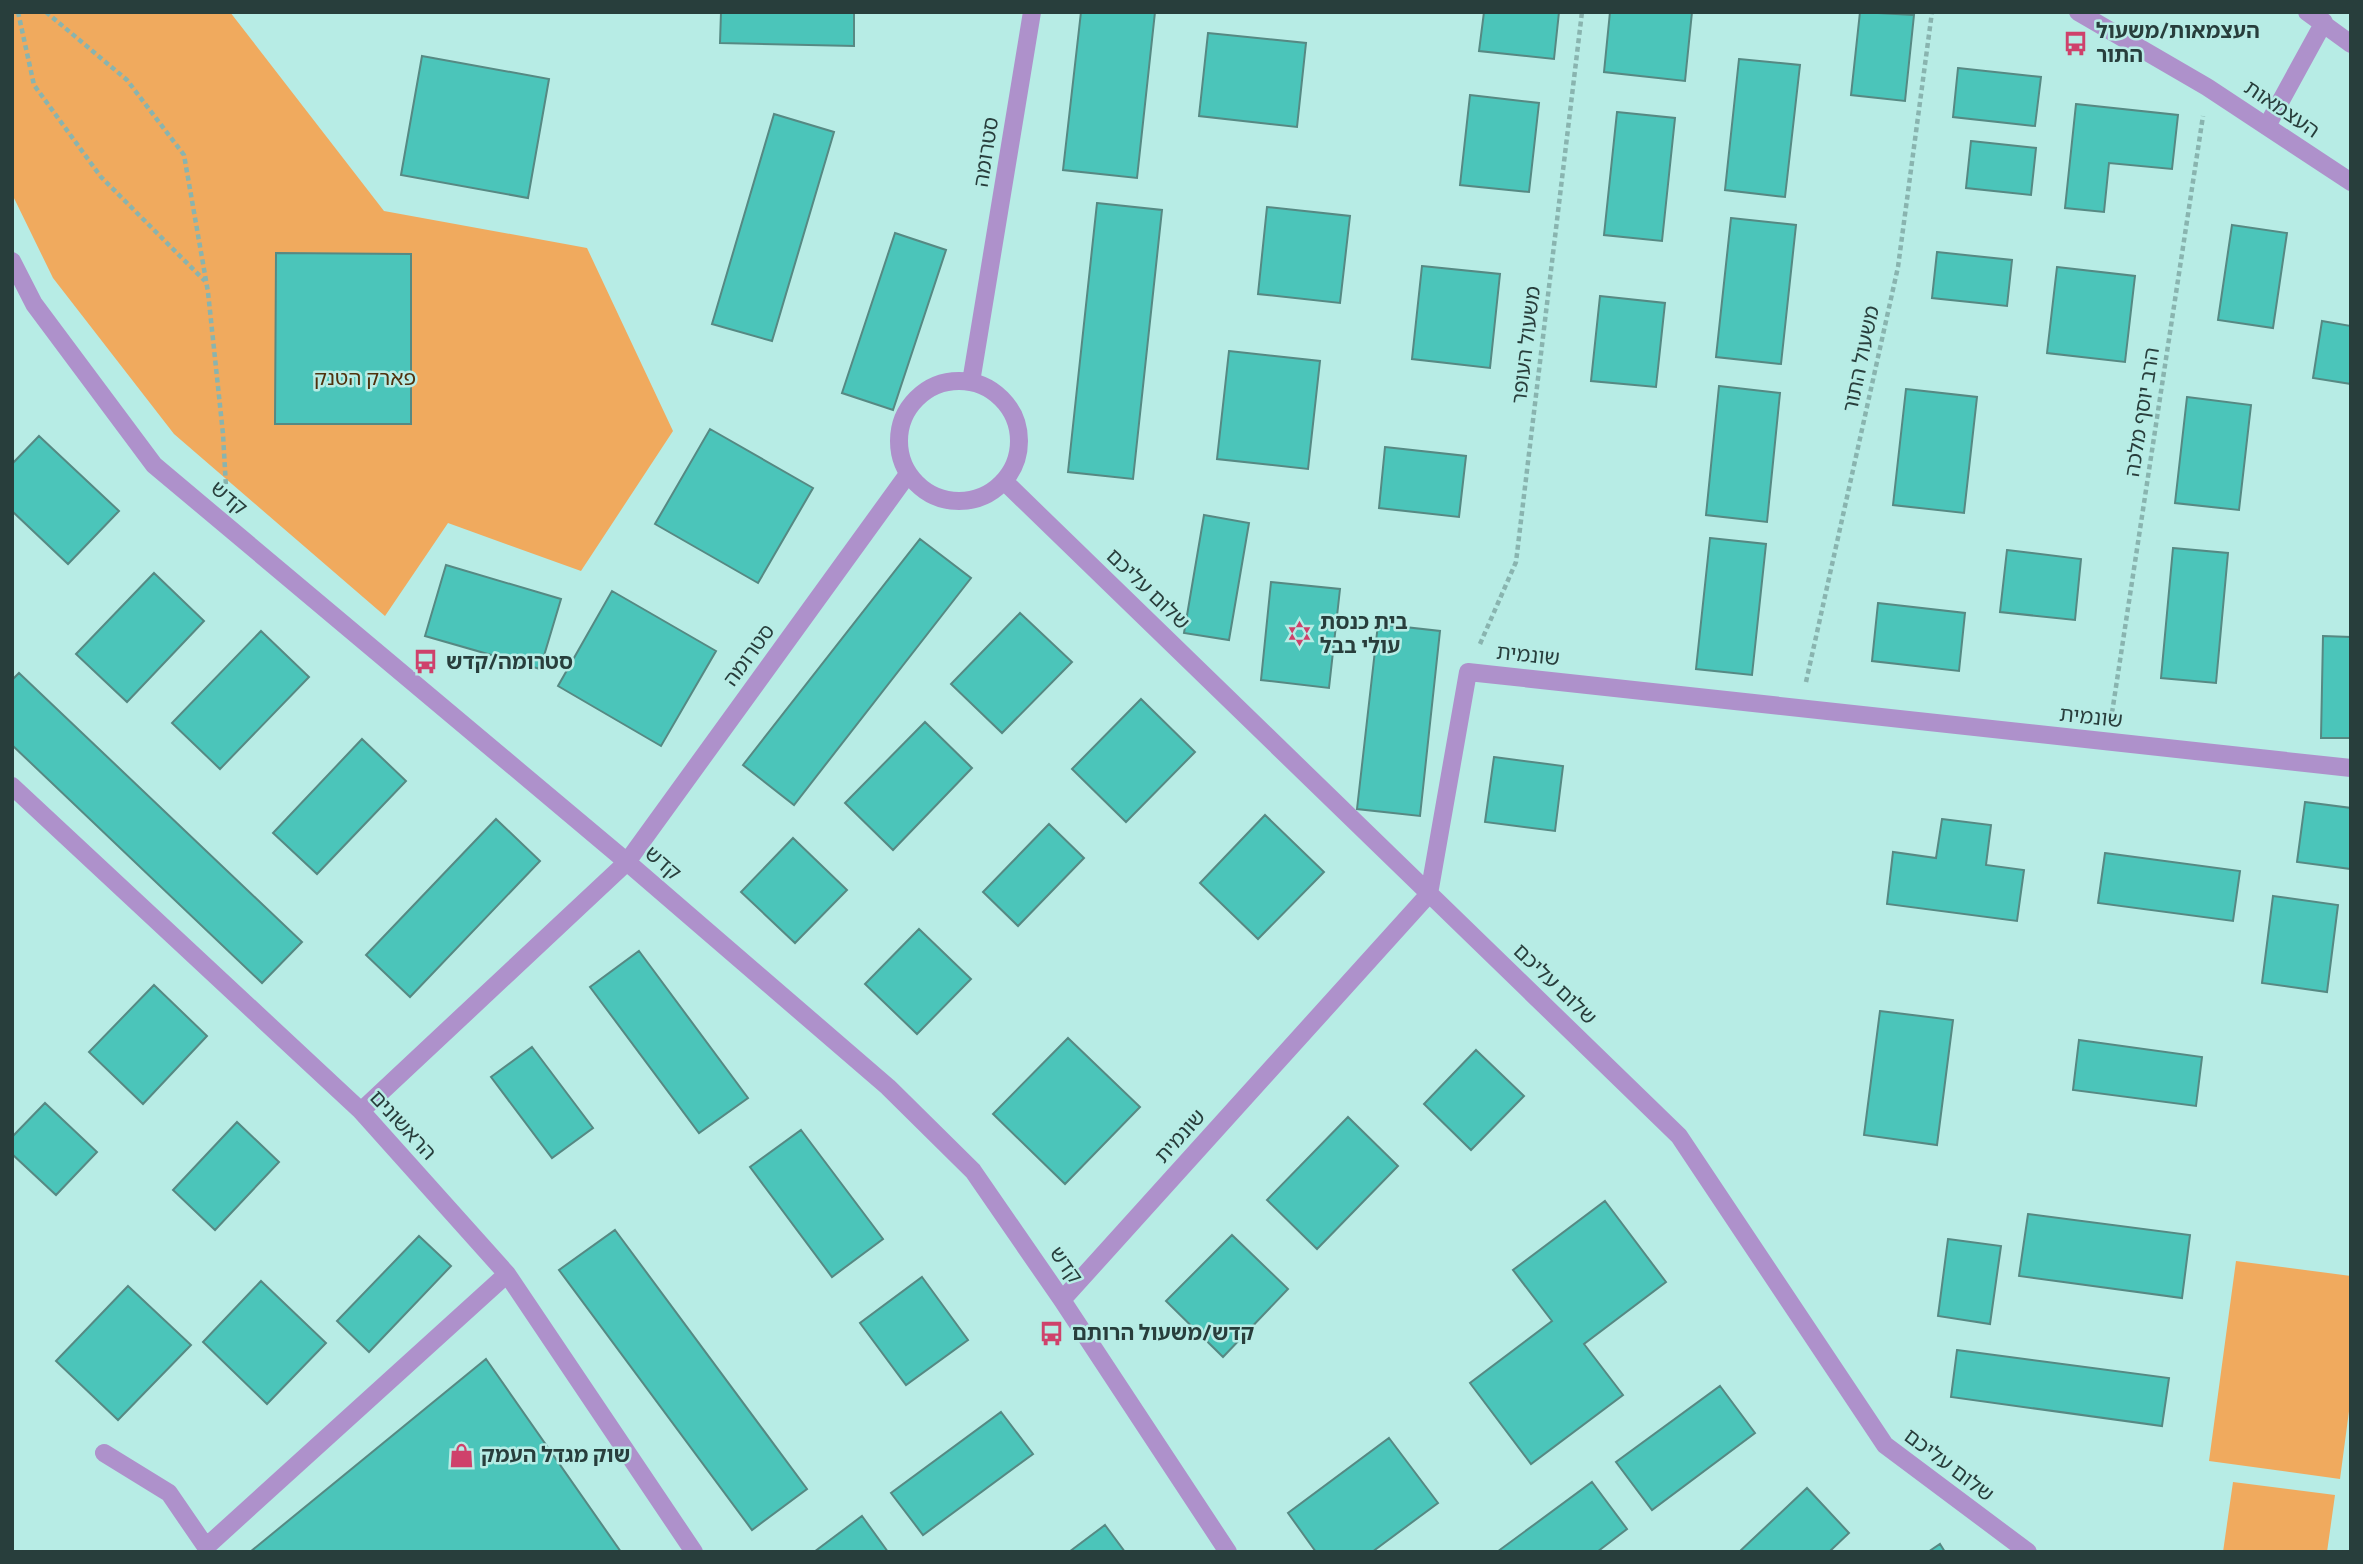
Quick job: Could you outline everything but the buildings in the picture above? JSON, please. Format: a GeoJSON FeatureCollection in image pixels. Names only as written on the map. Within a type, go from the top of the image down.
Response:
{"type":"FeatureCollection","features":[{"type":"Feature","properties":{"kind":"street","name":"סטרומה"},"geometry":{"type":"LineString","coordinates":[[971,382],[1032,12]]}},
{"type":"Feature","properties":{"kind":"street","name":"העצמאות"},"geometry":{"type":"LineString","coordinates":[[2078,12],[2207,87],[2351,182]]}},
{"type":"Feature","properties":{"kind":"street"},"geometry":{"type":"LineString","coordinates":[[2307,12],[2351,44]]}},
{"type":"Feature","properties":{"kind":"street"},"geometry":{"type":"LineString","coordinates":[[2267,127],[2324,22]]}},
{"type":"Feature","properties":{"kind":"street","name":"קדש"},"geometry":{"type":"LineString","coordinates":[[12,261],[34,304],[154,465],[627,862],[888,1087],[973,1171],[1062,1300],[1228,1552]]}},
{"type":"Feature","properties":{"kind":"street"},"geometry":{"type":"LineString","coordinates":[[951,381],[971,382],[990,389],[1006,403],[1016,421],[1020,442],[1015,463],[1004,481],[991,492],[973,500],[955,501],[936,497],[920,488],[908,474],[900,456],[898,435],[904,415],[915,399],[931,387],[951,381]]}},
{"type":"Feature","properties":{"kind":"street","name":"סטרומה"},"geometry":{"type":"LineString","coordinates":[[360,1111],[627,862],[908,474]]}},
{"type":"Feature","properties":{"kind":"street","name":"שלום עליכם"},"geometry":{"type":"LineString","coordinates":[[1004,481],[1679,1136],[1885,1445],[2028,1552]]}},
{"type":"Feature","properties":{"kind":"street","name":"שונמית"},"geometry":{"type":"LineString","coordinates":[[1062,1300],[1429,894],[1468,671],[2351,768]]}},
{"type":"Feature","properties":{"kind":"street","name":"הראשונים"},"geometry":{"type":"LineString","coordinates":[[12,786],[360,1111],[507,1274],[694,1552]]}},
{"type":"Feature","properties":{"kind":"street"},"geometry":{"type":"LineString","coordinates":[[104,1453],[169,1493],[206,1549],[507,1274]]}},
{"type":"Feature","properties":{"kind":"path"},"geometry":{"type":"LineString","coordinates":[[18,12],[34,85],[101,177],[206,282]]}},
{"type":"Feature","properties":{"kind":"path"},"geometry":{"type":"LineString","coordinates":[[47,12],[127,80],[184,155],[206,282],[223,434],[229,528]]}},
{"type":"Feature","properties":{"kind":"path","name":"משעול העופר"},"geometry":{"type":"LineString","coordinates":[[1468,671],[1516,562],[1582,12]]}},
{"type":"Feature","properties":{"kind":"path","name":"משעול התור"},"geometry":{"type":"LineString","coordinates":[[1800,708],[1898,267],[1932,12]]}},
{"type":"Feature","properties":{"kind":"path","name":"הרב יוסף מלכה"},"geometry":{"type":"LineString","coordinates":[[2107,741],[2207,87]]}},
{"type":"Feature","properties":{"kind":"green space","name":"פארק הטנק"},"geometry":{"type":"Polygon","coordinates":[[[12,12],[230,12],[384,211],[587,248],[673,431],[581,571],[448,523],[385,616],[174,434],[53,278],[12,194],[12,12]]]}},
{"type":"Feature","properties":{"kind":"green space"},"geometry":{"type":"Polygon","coordinates":[[[2236,1261],[2351,1276],[2351,1396],[2340,1479],[2209,1461],[2236,1261]]]}},
{"type":"Feature","properties":{"kind":"green space"},"geometry":{"type":"Polygon","coordinates":[[[2233,1482],[2335,1495],[2327,1552],[2223,1552],[2233,1482]]]}},
{"type":"Feature","properties":{"kind":"place","name":"העצמאות/משעול התור"},"geometry":{"type":"Point","coordinates":[2076,43]}},
{"type":"Feature","properties":{"kind":"place","name":"בית כנסת עולי בבל"},"geometry":{"type":"Point","coordinates":[1300,634]}},
{"type":"Feature","properties":{"kind":"place","name":"סטרומה/קדש"},"geometry":{"type":"Point","coordinates":[426,662]}},
{"type":"Feature","properties":{"kind":"place","name":"קדש/משעול הרותם"},"geometry":{"type":"Point","coordinates":[1052,1333]}},
{"type":"Feature","properties":{"kind":"place","name":"שוק מגדל העמק"},"geometry":{"type":"Point","coordinates":[461,1455]}}]}
